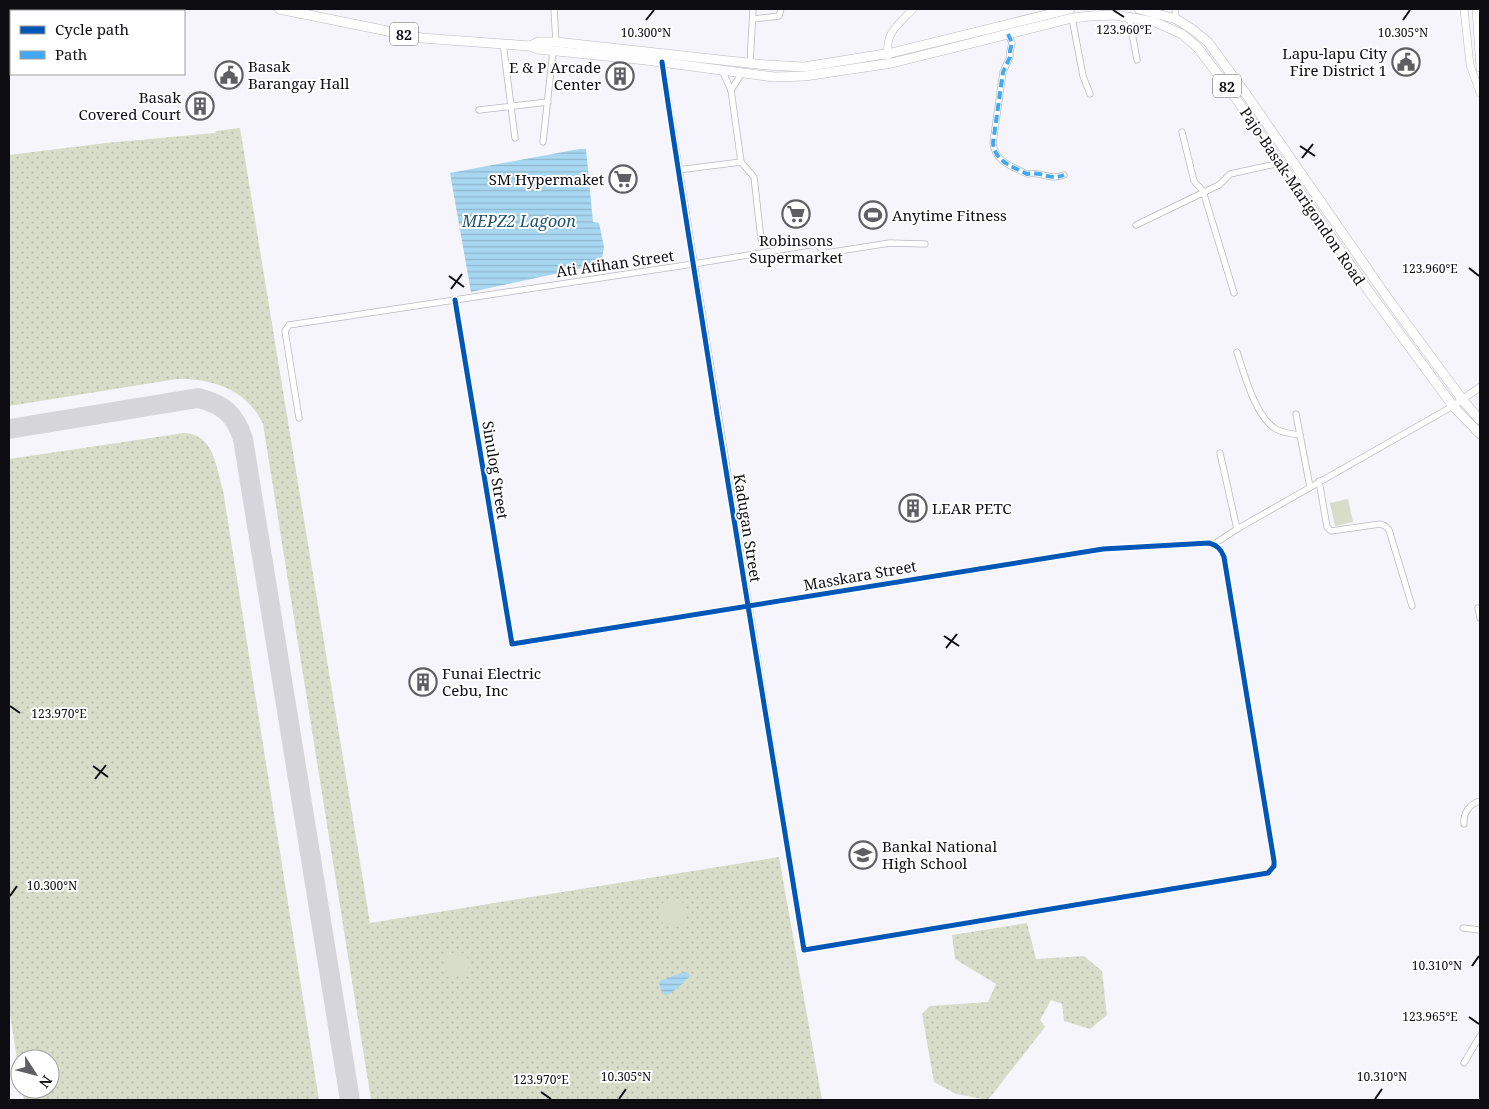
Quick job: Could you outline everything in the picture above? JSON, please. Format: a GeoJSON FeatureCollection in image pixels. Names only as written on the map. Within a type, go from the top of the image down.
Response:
{"type":"FeatureCollection","features":[{"type":"Feature","properties":{"kind":"main road","name":"Pajo-Basak-Marigondon Road"},"geometry":{"type":"LineString","coordinates":[[280,9],[422,38],[503,43],[530,46],[537,49],[555,47],[804,67],[869,62]]}},
{"type":"Feature","properties":{"kind":"main road","name":"Pajo-Basak-Marigondon Road"},"geometry":{"type":"LineString","coordinates":[[888,58],[1070,9]]}},
{"type":"Feature","properties":{"kind":"main road","name":"Pajo-Basak-Marigondon Road"},"geometry":{"type":"LineString","coordinates":[[1139,9],[1176,19],[1208,42],[1389,300],[1462,399],[1480,420]]}},
{"type":"Feature","properties":{"kind":"main road","name":"Pajo-Basak-Marigondon Road"},"geometry":{"type":"LineString","coordinates":[[555,47],[774,77],[805,76],[1008,34],[1072,18],[1103,15],[1129,16],[1165,25],[1191,42],[1210,64],[1367,289],[1453,406],[1480,434]]}},
{"type":"Feature","properties":{"kind":"main road"},"geometry":{"type":"LineString","coordinates":[[1292,180],[1300,172]]}},
{"type":"Feature","properties":{"kind":"street"},"geometry":{"type":"LineString","coordinates":[[543,142],[555,47],[554,9]]}},
{"type":"Feature","properties":{"kind":"street"},"geometry":{"type":"LineString","coordinates":[[750,64],[754,9]]}},
{"type":"Feature","properties":{"kind":"street"},"geometry":{"type":"LineString","coordinates":[[753,19],[779,16],[781,9]]}},
{"type":"Feature","properties":{"kind":"street"},"geometry":{"type":"LineString","coordinates":[[888,58],[888,38],[913,9]]}},
{"type":"Feature","properties":{"kind":"street"},"geometry":{"type":"LineString","coordinates":[[1175,9],[1176,19]]}},
{"type":"Feature","properties":{"kind":"street"},"geometry":{"type":"LineString","coordinates":[[1464,9],[1470,65],[1480,93]]}},
{"type":"Feature","properties":{"kind":"street"},"geometry":{"type":"LineString","coordinates":[[1476,9],[1480,68]]}},
{"type":"Feature","properties":{"kind":"street"},"geometry":{"type":"LineString","coordinates":[[1129,16],[1137,60]]}},
{"type":"Feature","properties":{"kind":"street"},"geometry":{"type":"LineString","coordinates":[[1072,18],[1083,76],[1090,94]]}},
{"type":"Feature","properties":{"kind":"street"},"geometry":{"type":"LineString","coordinates":[[1008,34],[1012,42],[1010,57],[1003,72],[993,143],[994,152],[999,158],[1027,174],[1035,172],[1055,179],[1064,175]]}},
{"type":"Feature","properties":{"kind":"street"},"geometry":{"type":"LineString","coordinates":[[503,43],[515,138]]}},
{"type":"Feature","properties":{"kind":"street","name":"Kadugan Street"},"geometry":{"type":"LineString","coordinates":[[662,62],[804,950],[1268,873],[1272,869],[1274,861],[1224,557],[1220,549],[1214,544]]}},
{"type":"Feature","properties":{"kind":"street"},"geometry":{"type":"LineString","coordinates":[[722,70],[731,90],[741,162],[754,177],[762,239]]}},
{"type":"Feature","properties":{"kind":"street"},"geometry":{"type":"LineString","coordinates":[[731,90],[742,73]]}},
{"type":"Feature","properties":{"kind":"street"},"geometry":{"type":"LineString","coordinates":[[479,110],[548,102]]}},
{"type":"Feature","properties":{"kind":"street"},"geometry":{"type":"LineString","coordinates":[[1182,132],[1194,181],[1203,191],[1234,293]]}},
{"type":"Feature","properties":{"kind":"street"},"geometry":{"type":"LineString","coordinates":[[678,170],[741,162]]}},
{"type":"Feature","properties":{"kind":"street"},"geometry":{"type":"LineString","coordinates":[[1136,225],[1203,191],[1219,185],[1230,174],[1280,163]]}},
{"type":"Feature","properties":{"kind":"street","name":"Ati Atihan Street"},"geometry":{"type":"LineString","coordinates":[[299,418],[285,331],[286,327],[816,244],[826,253],[890,243],[925,244]]}},
{"type":"Feature","properties":{"kind":"street","name":"Sinulog Street"},"geometry":{"type":"LineString","coordinates":[[454,300],[512,644]]}},
{"type":"Feature","properties":{"kind":"street"},"geometry":{"type":"LineString","coordinates":[[1237,352],[1256,403],[1266,421],[1276,429],[1300,436]]}},
{"type":"Feature","properties":{"kind":"street"},"geometry":{"type":"LineString","coordinates":[[1214,544],[1319,481],[1453,406],[1480,388]]}},
{"type":"Feature","properties":{"kind":"street"},"geometry":{"type":"LineString","coordinates":[[1296,414],[1310,487]]}},
{"type":"Feature","properties":{"kind":"street"},"geometry":{"type":"LineString","coordinates":[[1220,453],[1237,529]]}},
{"type":"Feature","properties":{"kind":"street"},"geometry":{"type":"LineString","coordinates":[[1319,481],[1327,528],[1331,531],[1380,524],[1389,530],[1412,606]]}},
{"type":"Feature","properties":{"kind":"street","name":"Masskara Street"},"geometry":{"type":"LineString","coordinates":[[512,644],[1103,549],[1200,543],[1214,544]]}},
{"type":"Feature","properties":{"kind":"street"},"geometry":{"type":"LineString","coordinates":[[1478,608],[1480,618]]}},
{"type":"Feature","properties":{"kind":"street"},"geometry":{"type":"LineString","coordinates":[[1464,824],[1463,818],[1468,808],[1473,803],[1480,801]]}},
{"type":"Feature","properties":{"kind":"street"},"geometry":{"type":"LineString","coordinates":[[1463,928],[1480,930]]}},
{"type":"Feature","properties":{"kind":"street"},"geometry":{"type":"LineString","coordinates":[[1464,1063],[1480,1036]]}},
{"type":"Feature","properties":{"kind":"green space"},"geometry":{"type":"Polygon","coordinates":[[[240,128],[370,923],[779,857],[822,1100],[371,1100],[263,424],[248,402],[228,388],[190,379],[177,379],[9,406],[9,155],[106,143],[215,133],[216,131],[240,128]]]}},
{"type":"Feature","properties":{"kind":"green space"},"geometry":{"type":"Polygon","coordinates":[[[184,433],[202,439],[212,453],[223,490],[319,1100],[24,1100],[60,1099],[60,1049],[15,1049],[9,1008],[9,459],[184,433]]]}},
{"type":"Feature","properties":{"kind":"green space"},"geometry":{"type":"Polygon","coordinates":[[[1348,499],[1353,522],[1335,526],[1330,503],[1348,499]]]}},
{"type":"Feature","properties":{"kind":"green space"},"geometry":{"type":"Polygon","coordinates":[[[673,899],[683,903],[687,913],[683,923],[673,927],[663,923],[659,913],[663,903],[673,899]]]}},
{"type":"Feature","properties":{"kind":"green space"},"geometry":{"type":"Polygon","coordinates":[[[1027,923],[1036,959],[1084,956],[1102,971],[1107,1015],[1090,1029],[1064,1021],[1062,1004],[1051,1000],[1040,1020],[1045,1027],[988,1100],[956,1094],[934,1082],[922,1014],[930,1006],[988,1002],[996,984],[955,959],[952,935],[1027,923]]]}},
{"type":"Feature","properties":{"kind":"green space"},"geometry":{"type":"Polygon","coordinates":[[[457,952],[462,953],[468,959],[468,969],[462,975],[457,976],[452,975],[446,969],[445,964],[446,959],[452,953],[457,952]]]}},
{"type":"Feature","properties":{"kind":"water","name":"MEPZ2 Lagoon"},"geometry":{"type":"Polygon","coordinates":[[[586,149],[593,222],[599,223],[604,247],[601,264],[471,292],[450,173],[586,149]]]}},
{"type":"Feature","properties":{"kind":"water"},"geometry":{"type":"Polygon","coordinates":[[[684,972],[690,976],[672,992],[665,995],[662,993],[660,981],[684,972]]]}},
{"type":"Feature","properties":{"kind":"taxiway"},"geometry":{"type":"LineString","coordinates":[[9,429],[198,398],[214,403],[227,411],[240,430],[243,439],[350,1100]]}},
{"type":"Feature","properties":{"kind":"marked path"},"geometry":{"type":"LineString","coordinates":[[1008,34],[1012,43],[1010,57],[1003,72],[993,143],[994,149],[1005,163],[1027,174],[1033,173],[1050,177],[1064,175]]}},
{"type":"Feature","properties":{"kind":"cycle path"},"geometry":{"type":"LineString","coordinates":[[455,300],[512,644],[1103,549],[1209,543],[1218,548],[1224,557],[1274,861],[1274,866],[1268,873],[804,950],[750,615],[739,549],[717,415],[662,62]]}},
{"type":"Feature","properties":{"kind":"place","name":"Lapu-lapu City Fire District 1"},"geometry":{"type":"Point","coordinates":[1406,62]}},
{"type":"Feature","properties":{"kind":"place","name":"Basak Barangay Hall"},"geometry":{"type":"Point","coordinates":[229,75]}},
{"type":"Feature","properties":{"kind":"place","name":"E & P Arcade Center"},"geometry":{"type":"Point","coordinates":[620,76]}},
{"type":"Feature","properties":{"kind":"place","name":"Basak Covered Court"},"geometry":{"type":"Point","coordinates":[200,106]}},
{"type":"Feature","properties":{"kind":"place","name":"SM Hypermaket"},"geometry":{"type":"Point","coordinates":[623,179]}},
{"type":"Feature","properties":{"kind":"place","name":"Robinsons Supermarket"},"geometry":{"type":"Point","coordinates":[796,214]}},
{"type":"Feature","properties":{"kind":"place","name":"Anytime Fitness"},"geometry":{"type":"Point","coordinates":[873,215]}},
{"type":"Feature","properties":{"kind":"place","name":"LEAR PETC"},"geometry":{"type":"Point","coordinates":[913,508]}},
{"type":"Feature","properties":{"kind":"place","name":"Funai Electric Cebu, Inc"},"geometry":{"type":"Point","coordinates":[423,682]}},
{"type":"Feature","properties":{"kind":"place","name":"Bankal National High School"},"geometry":{"type":"Point","coordinates":[863,855]}}]}
